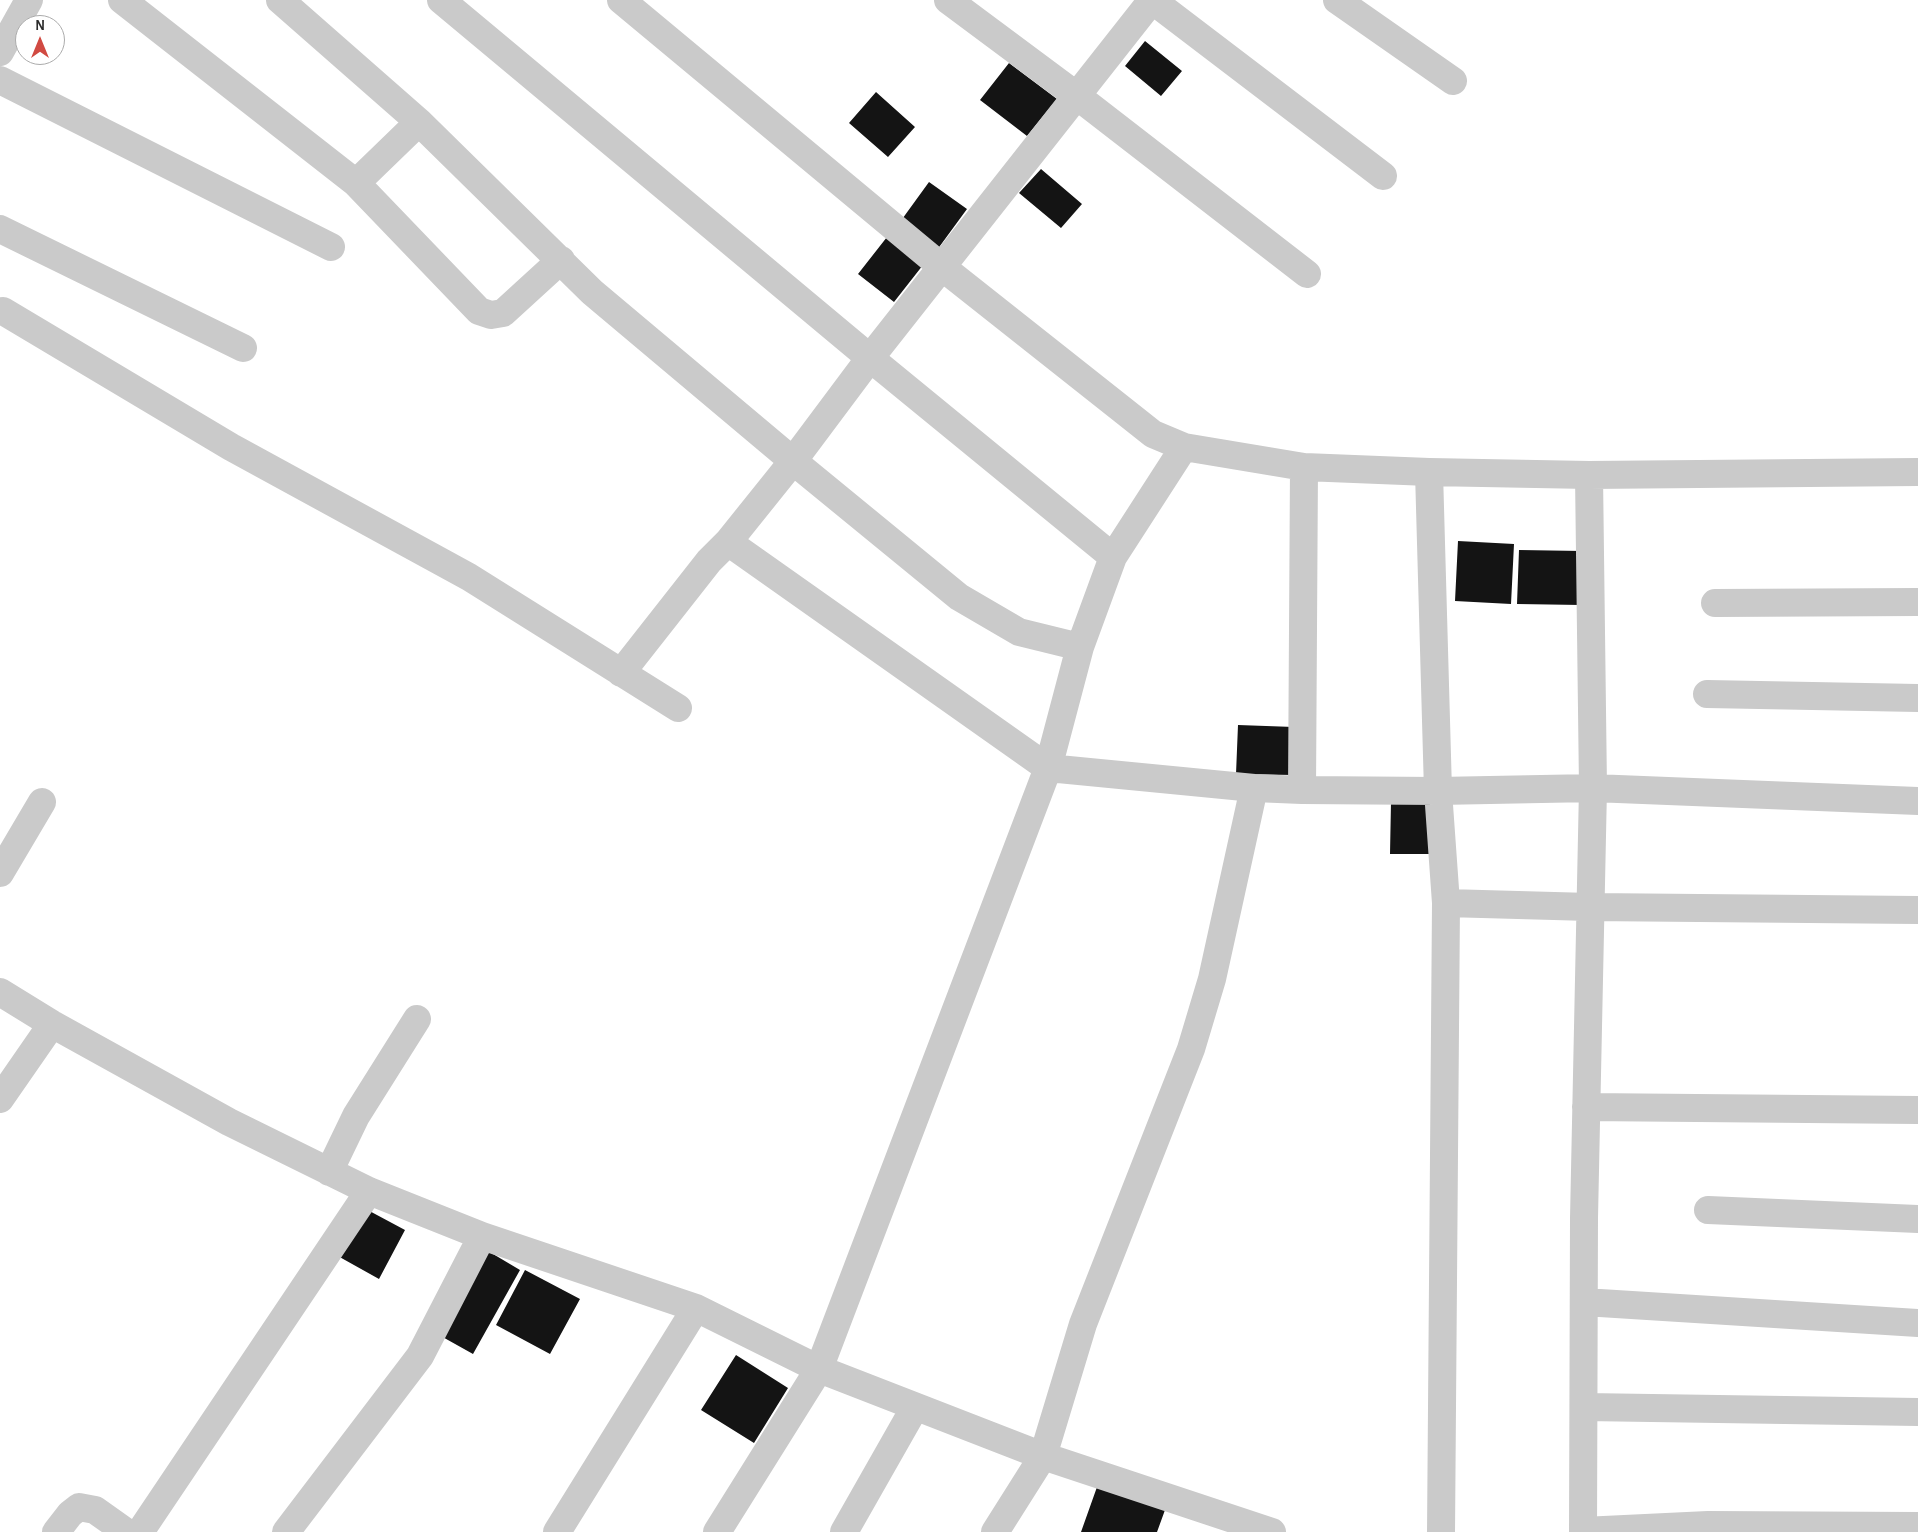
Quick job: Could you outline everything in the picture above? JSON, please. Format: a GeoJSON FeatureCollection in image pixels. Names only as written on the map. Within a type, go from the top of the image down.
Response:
{"type":"FeatureCollection","features":[{"type":"Feature","properties":{"kind":"street"},"geometry":{"type":"LineString","coordinates":[[0,52],[29,0]]}},
{"type":"Feature","properties":{"kind":"street"},"geometry":{"type":"LineString","coordinates":[[122,0],[356,183],[479,311],[491,315],[503,313],[560,260]]}},
{"type":"Feature","properties":{"kind":"street"},"geometry":{"type":"LineString","coordinates":[[280,0],[419,122],[592,292],[793,461],[959,597],[1020,632],[1080,648]]}},
{"type":"Feature","properties":{"kind":"street"},"geometry":{"type":"LineString","coordinates":[[441,0],[870,358],[1113,557]]}},
{"type":"Feature","properties":{"kind":"street"},"geometry":{"type":"LineString","coordinates":[[621,0],[942,266],[1153,434],[1184,447],[1304,467],[1429,472],[1589,476],[1918,472]]}},
{"type":"Feature","properties":{"kind":"street"},"geometry":{"type":"LineString","coordinates":[[948,0],[1077,96],[1307,274]]}},
{"type":"Feature","properties":{"kind":"street"},"geometry":{"type":"LineString","coordinates":[[620,673],[709,561],[728,542],[793,461],[870,358],[1152,0],[1383,176]]}},
{"type":"Feature","properties":{"kind":"street"},"geometry":{"type":"LineString","coordinates":[[1337,0],[1453,81]]}},
{"type":"Feature","properties":{"kind":"street"},"geometry":{"type":"LineString","coordinates":[[0,80],[331,247]]}},
{"type":"Feature","properties":{"kind":"street"},"geometry":{"type":"LineString","coordinates":[[356,183],[419,122]]}},
{"type":"Feature","properties":{"kind":"street"},"geometry":{"type":"LineString","coordinates":[[0,229],[243,348]]}},
{"type":"Feature","properties":{"kind":"street"},"geometry":{"type":"LineString","coordinates":[[3,311],[231,447],[470,577],[678,708]]}},
{"type":"Feature","properties":{"kind":"street"},"geometry":{"type":"LineString","coordinates":[[717,1532],[819,1369],[1048,768],[1080,648],[1113,557],[1184,447]]}},
{"type":"Feature","properties":{"kind":"street"},"geometry":{"type":"LineString","coordinates":[[1302,790],[1304,467]]}},
{"type":"Feature","properties":{"kind":"street"},"geometry":{"type":"LineString","coordinates":[[1429,472],[1438,791],[1446,903],[1440,1532]]}},
{"type":"Feature","properties":{"kind":"street"},"geometry":{"type":"LineString","coordinates":[[1589,476],[1593,788],[1586,1107],[1584,1532],[1708,1525],[1918,1526]]}},
{"type":"Feature","properties":{"kind":"street"},"geometry":{"type":"LineString","coordinates":[[728,542],[1048,768],[1254,788],[1302,790],[1438,791],[1593,788],[1918,800]]}},
{"type":"Feature","properties":{"kind":"street"},"geometry":{"type":"LineString","coordinates":[[1715,603],[1918,602]]}},
{"type":"Feature","properties":{"kind":"street"},"geometry":{"type":"LineString","coordinates":[[1707,694],[1918,698]]}},
{"type":"Feature","properties":{"kind":"street"},"geometry":{"type":"LineString","coordinates":[[995,1532],[1043,1456],[1083,1324],[1191,1049],[1212,979],[1254,788]]}},
{"type":"Feature","properties":{"kind":"street"},"geometry":{"type":"LineString","coordinates":[[0,873],[42,802]]}},
{"type":"Feature","properties":{"kind":"street"},"geometry":{"type":"LineString","coordinates":[[1446,903],[1590,907],[1918,910]]}},
{"type":"Feature","properties":{"kind":"street"},"geometry":{"type":"LineString","coordinates":[[0,992],[52,1024],[229,1122],[369,1192],[482,1236],[696,1308],[819,1369],[915,1408],[1043,1456],[1272,1532]]}},
{"type":"Feature","properties":{"kind":"street"},"geometry":{"type":"LineString","coordinates":[[329,1172],[356,1116],[417,1019]]}},
{"type":"Feature","properties":{"kind":"street"},"geometry":{"type":"LineString","coordinates":[[0,1099],[52,1024]]}},
{"type":"Feature","properties":{"kind":"street"},"geometry":{"type":"LineString","coordinates":[[1586,1107],[1918,1110]]}},
{"type":"Feature","properties":{"kind":"street"},"geometry":{"type":"LineString","coordinates":[[140,1532],[369,1192]]}},
{"type":"Feature","properties":{"kind":"street"},"geometry":{"type":"LineString","coordinates":[[1708,1210],[1918,1219]]}},
{"type":"Feature","properties":{"kind":"street"},"geometry":{"type":"LineString","coordinates":[[286,1532],[420,1356],[482,1236]]}},
{"type":"Feature","properties":{"kind":"street"},"geometry":{"type":"LineString","coordinates":[[1584,1302],[1918,1323]]}},
{"type":"Feature","properties":{"kind":"street"},"geometry":{"type":"LineString","coordinates":[[557,1532],[696,1308]]}},
{"type":"Feature","properties":{"kind":"street"},"geometry":{"type":"LineString","coordinates":[[844,1532],[915,1408]]}},
{"type":"Feature","properties":{"kind":"street"},"geometry":{"type":"LineString","coordinates":[[1584,1408],[1918,1412]]}},
{"type":"Feature","properties":{"kind":"street"},"geometry":{"type":"LineString","coordinates":[[56,1532],[70,1514],[79,1507],[95,1510],[126,1532]]}},
{"type":"Feature","properties":{"kind":"building"},"geometry":{"type":"Polygon","coordinates":[[[1145,41],[1182,71],[1161,96],[1125,66],[1145,41]]]}},
{"type":"Feature","properties":{"kind":"building"},"geometry":{"type":"Polygon","coordinates":[[[1009,63],[1057,99],[1027,136],[980,100],[1009,63]]]}},
{"type":"Feature","properties":{"kind":"building"},"geometry":{"type":"Polygon","coordinates":[[[876,92],[915,127],[888,157],[849,123],[876,92]]]}},
{"type":"Feature","properties":{"kind":"building"},"geometry":{"type":"Polygon","coordinates":[[[1041,169],[1082,204],[1061,228],[1019,193],[1041,169]]]}},
{"type":"Feature","properties":{"kind":"building"},"geometry":{"type":"Polygon","coordinates":[[[929,182],[967,209],[937,250],[900,222],[929,182]]]}},
{"type":"Feature","properties":{"kind":"building"},"geometry":{"type":"Polygon","coordinates":[[[887,237],[923,265],[894,302],[858,274],[887,237]]]}},
{"type":"Feature","properties":{"kind":"building"},"geometry":{"type":"Polygon","coordinates":[[[1458,541],[1514,544],[1511,604],[1455,601],[1458,541]]]}},
{"type":"Feature","properties":{"kind":"building"},"geometry":{"type":"Polygon","coordinates":[[[1519,550],[1582,551],[1581,605],[1517,604],[1519,550]]]}},
{"type":"Feature","properties":{"kind":"building"},"geometry":{"type":"Polygon","coordinates":[[[1238,725],[1294,727],[1293,775],[1236,774],[1238,725]]]}},
{"type":"Feature","properties":{"kind":"building"},"geometry":{"type":"Polygon","coordinates":[[[1391,802],[1430,802],[1430,854],[1390,854],[1391,802]]]}},
{"type":"Feature","properties":{"kind":"building"},"geometry":{"type":"Polygon","coordinates":[[[362,1207],[405,1230],[379,1279],[336,1255],[362,1207]]]}},
{"type":"Feature","properties":{"kind":"building"},"geometry":{"type":"Polygon","coordinates":[[[488,1251],[520,1270],[473,1354],[439,1335],[488,1251]]]}},
{"type":"Feature","properties":{"kind":"building"},"geometry":{"type":"Polygon","coordinates":[[[525,1270],[580,1299],[550,1354],[496,1325],[525,1270]]]}},
{"type":"Feature","properties":{"kind":"building"},"geometry":{"type":"Polygon","coordinates":[[[736,1355],[788,1388],[754,1443],[701,1410],[736,1355]]]}},
{"type":"Feature","properties":{"kind":"building"},"geometry":{"type":"Polygon","coordinates":[[[1097,1487],[1165,1510],[1157,1532],[1081,1532],[1097,1487]]]}}]}
